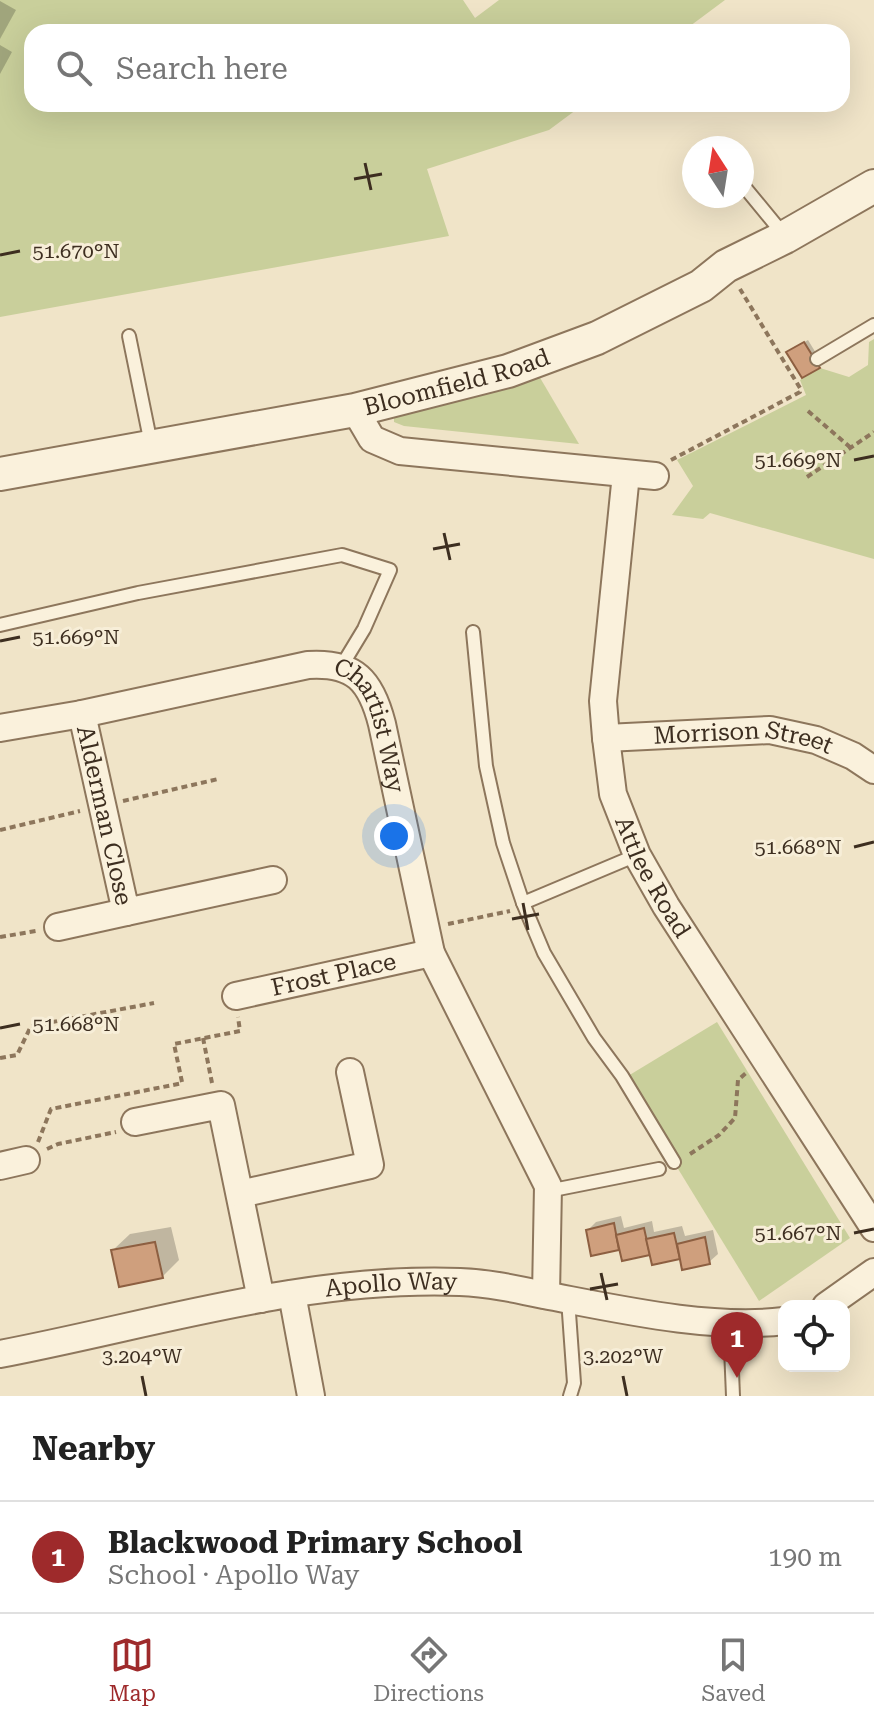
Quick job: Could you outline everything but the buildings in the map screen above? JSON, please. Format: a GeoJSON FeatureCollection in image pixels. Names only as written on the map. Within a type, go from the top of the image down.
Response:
{"type":"FeatureCollection","features":[{"type":"Feature","properties":{"kind":"street","name":"Bloomfield Road"},"geometry":{"type":"LineString","coordinates":[[0,474],[355,410],[508,371],[597,338],[701,286],[726,266],[785,237],[874,186]]}},
{"type":"Feature","properties":{"kind":"street"},"geometry":{"type":"LineString","coordinates":[[355,410],[372,439],[400,451],[655,476]]}},
{"type":"Feature","properties":{"kind":"street","name":"Attlee Road"},"geometry":{"type":"LineString","coordinates":[[626,474],[603,701],[613,794],[637,855],[666,906],[874,1228]]}},
{"type":"Feature","properties":{"kind":"street","name":"Chartist Way"},"geometry":{"type":"LineString","coordinates":[[0,728],[82,714],[308,665],[332,664],[365,683],[376,700],[431,953],[548,1186],[557,1297]]}},
{"type":"Feature","properties":{"kind":"street","name":"Alderman Close"},"geometry":{"type":"LineString","coordinates":[[82,714],[126,912],[273,880]]}},
{"type":"Feature","properties":{"kind":"street","name":"Morrison Street"},"geometry":{"type":"LineString","coordinates":[[606,738],[770,730],[816,740],[853,756],[874,770]]}},
{"type":"Feature","properties":{"kind":"street"},"geometry":{"type":"LineString","coordinates":[[58,927],[126,912]]}},
{"type":"Feature","properties":{"kind":"street","name":"Frost Place"},"geometry":{"type":"LineString","coordinates":[[236,996],[431,953]]}},
{"type":"Feature","properties":{"kind":"street"},"geometry":{"type":"LineString","coordinates":[[240,1194],[370,1165],[350,1072]]}},
{"type":"Feature","properties":{"kind":"street"},"geometry":{"type":"LineString","coordinates":[[135,1122],[221,1105],[261,1299]]}},
{"type":"Feature","properties":{"kind":"street"},"geometry":{"type":"LineString","coordinates":[[0,1166],[32,1151]]}},
{"type":"Feature","properties":{"kind":"street"},"geometry":{"type":"LineString","coordinates":[[834,1300],[874,1272]]}},
{"type":"Feature","properties":{"kind":"street","name":"Apollo Way"},"geometry":{"type":"LineString","coordinates":[[0,1354],[261,1299],[359,1283],[464,1282],[635,1311],[754,1325],[778,1322]]}},
{"type":"Feature","properties":{"kind":"street"},"geometry":{"type":"LineString","coordinates":[[292,1294],[311,1396]]}},
{"type":"Feature","properties":{"kind":"lane"},"geometry":{"type":"LineString","coordinates":[[754,199],[785,237]]}},
{"type":"Feature","properties":{"kind":"lane"},"geometry":{"type":"LineString","coordinates":[[817,359],[874,325]]}},
{"type":"Feature","properties":{"kind":"lane"},"geometry":{"type":"LineString","coordinates":[[129,336],[152,448]]}},
{"type":"Feature","properties":{"kind":"lane"},"geometry":{"type":"LineString","coordinates":[[0,625],[138,593],[342,555],[390,570],[364,629],[341,667]]}},
{"type":"Feature","properties":{"kind":"lane"},"geometry":{"type":"LineString","coordinates":[[473,632],[486,766],[503,843],[523,903],[551,966],[674,1162]]}},
{"type":"Feature","properties":{"kind":"lane"},"geometry":{"type":"LineString","coordinates":[[523,903],[637,855]]}},
{"type":"Feature","properties":{"kind":"lane"},"geometry":{"type":"LineString","coordinates":[[548,1191],[659,1169]]}},
{"type":"Feature","properties":{"kind":"lane"},"geometry":{"type":"LineString","coordinates":[[557,1297],[574,1383],[568,1395]]}},
{"type":"Feature","properties":{"kind":"lane"},"geometry":{"type":"LineString","coordinates":[[730,1323],[733,1396]]}},
{"type":"Feature","properties":{"kind":"path"},"geometry":{"type":"LineString","coordinates":[[655,476],[674,457],[800,392],[726,266]]}},
{"type":"Feature","properties":{"kind":"path"},"geometry":{"type":"LineString","coordinates":[[808,411],[851,448]]}},
{"type":"Feature","properties":{"kind":"path"},"geometry":{"type":"LineString","coordinates":[[807,477],[874,432]]}},
{"type":"Feature","properties":{"kind":"path"},"geometry":{"type":"LineString","coordinates":[[447,924],[520,909],[523,903]]}},
{"type":"Feature","properties":{"kind":"path"},"geometry":{"type":"LineString","coordinates":[[0,937],[58,927]]}},
{"type":"Feature","properties":{"kind":"path"},"geometry":{"type":"LineString","coordinates":[[32,1151],[51,1109],[183,1083],[174,1044],[240,1031],[236,996]]}},
{"type":"Feature","properties":{"kind":"path"},"geometry":{"type":"LineString","coordinates":[[0,1058],[17,1055],[31,1026],[154,1003]]}},
{"type":"Feature","properties":{"kind":"path"},"geometry":{"type":"LineString","coordinates":[[203,1038],[217,1106]]}},
{"type":"Feature","properties":{"kind":"path"},"geometry":{"type":"LineString","coordinates":[[674,1162],[719,1135],[735,1118],[738,1080],[748,1071]]}},
{"type":"Feature","properties":{"kind":"path"},"geometry":{"type":"LineString","coordinates":[[32,1151],[124,1131],[135,1122]]}},
{"type":"Feature","properties":{"kind":"green space"},"geometry":{"type":"Polygon","coordinates":[[[0,0],[463,0],[475,18],[499,0],[725,0],[693,24],[24,24],[24,112],[573,112],[549,130],[427,169],[449,236],[0,317],[0,0]]]}},
{"type":"Feature","properties":{"kind":"green space"},"geometry":{"type":"Polygon","coordinates":[[[874,339],[874,559],[710,513],[703,519],[672,515],[693,486],[677,460],[806,395],[800,380],[820,368],[849,377],[868,365],[869,342],[874,339]]]}},
{"type":"Feature","properties":{"kind":"green space"},"geometry":{"type":"Polygon","coordinates":[[[539,376],[579,444],[404,426],[394,422],[394,418],[539,376]]]}},
{"type":"Feature","properties":{"kind":"green space"},"geometry":{"type":"Polygon","coordinates":[[[717,1022],[850,1238],[759,1301],[623,1079],[717,1022]]]}},
{"type":"Feature","properties":{"kind":"place","name":"Blackwood Primary School"},"geometry":{"type":"Point","coordinates":[737,1378]}}]}
